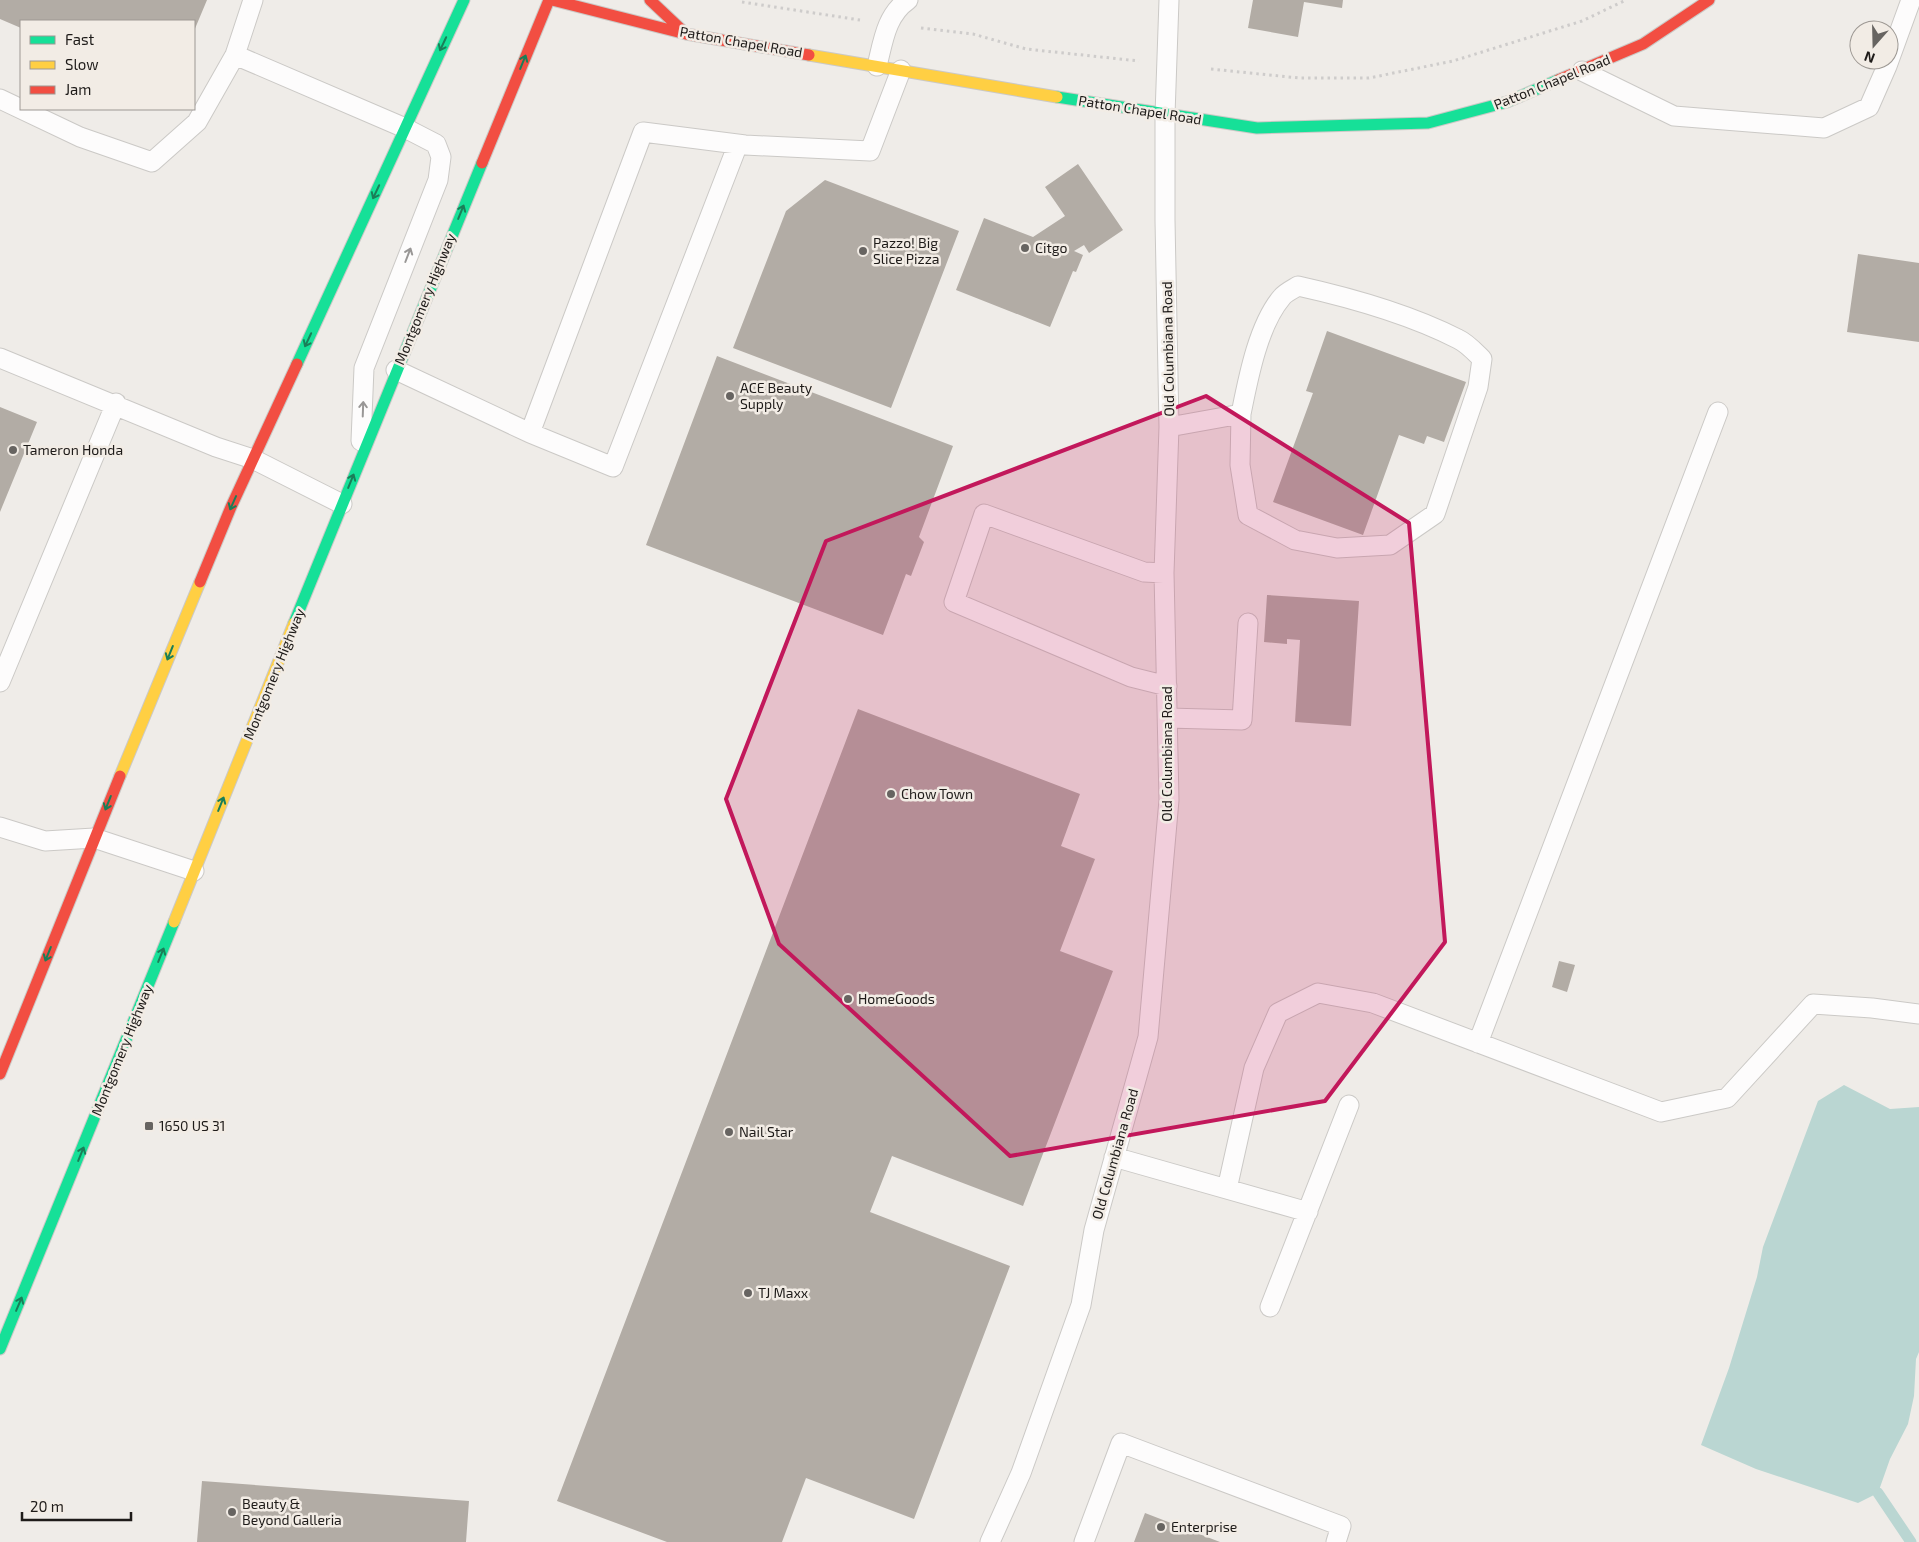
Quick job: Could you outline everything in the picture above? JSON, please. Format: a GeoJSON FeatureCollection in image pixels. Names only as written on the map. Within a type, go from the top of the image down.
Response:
{"type":"FeatureCollection","features":[{"type":"Feature","properties":{"kind":"main road"},"geometry":{"type":"LineString","coordinates":[[0,1074],[94,838],[231,507],[464,0]]}},
{"type":"Feature","properties":{"kind":"main road","name":"Patton Chapel Road"},"geometry":{"type":"LineString","coordinates":[[551,0],[686,34],[1165,115],[1257,128],[1428,123],[1507,102],[1643,44],[1709,0]]}},
{"type":"Feature","properties":{"kind":"main road","name":"Montgomery Highway"},"geometry":{"type":"LineString","coordinates":[[0,1349],[396,370],[551,0]]}},
{"type":"Feature","properties":{"kind":"main road"},"geometry":{"type":"LineString","coordinates":[[650,0],[686,34]]}},
{"type":"Feature","properties":{"kind":"lane"},"geometry":{"type":"LineString","coordinates":[[24,110],[80,136],[152,162],[197,122],[235,55],[253,0]]}},
{"type":"Feature","properties":{"kind":"lane","name":"Old Columbiana Road"},"geometry":{"type":"LineString","coordinates":[[990,1542],[1021,1473],[1081,1305],[1094,1230],[1148,1037],[1169,800],[1164,573],[1169,427],[1165,115],[1169,0]]}},
{"type":"Feature","properties":{"kind":"lane"},"geometry":{"type":"LineString","coordinates":[[1582,71],[1674,116],[1824,128],[1869,107],[1887,66],[1910,0]]}},
{"type":"Feature","properties":{"kind":"lane"},"geometry":{"type":"LineString","coordinates":[[877,66],[888,24],[899,2]]}},
{"type":"Feature","properties":{"kind":"lane"},"geometry":{"type":"LineString","coordinates":[[235,55],[405,128],[436,144],[441,158],[438,180],[364,368],[361,458]]}},
{"type":"Feature","properties":{"kind":"lane"},"geometry":{"type":"LineString","coordinates":[[530,433],[642,132],[738,144],[870,151],[901,70]]}},
{"type":"Feature","properties":{"kind":"lane"},"geometry":{"type":"LineString","coordinates":[[0,99],[20,108]]}},
{"type":"Feature","properties":{"kind":"lane"},"geometry":{"type":"LineString","coordinates":[[396,370],[530,433],[613,467],[738,144]]}},
{"type":"Feature","properties":{"kind":"lane"},"geometry":{"type":"LineString","coordinates":[[1298,286],[1339,296],[1396,314],[1460,340],[1482,359],[1478,387],[1435,514],[1390,545],[1337,548],[1295,540],[1248,515],[1240,466],[1241,414],[1248,379],[1262,333],[1282,296],[1298,286]]}},
{"type":"Feature","properties":{"kind":"lane"},"geometry":{"type":"LineString","coordinates":[[0,358],[216,446],[253,459],[342,504]]}},
{"type":"Feature","properties":{"kind":"lane"},"geometry":{"type":"LineString","coordinates":[[0,682],[116,404]]}},
{"type":"Feature","properties":{"kind":"lane"},"geometry":{"type":"LineString","coordinates":[[1478,1043],[1718,412]]}},
{"type":"Feature","properties":{"kind":"lane"},"geometry":{"type":"LineString","coordinates":[[1169,427],[1241,414]]}},
{"type":"Feature","properties":{"kind":"lane"},"geometry":{"type":"LineString","coordinates":[[1164,573],[1144,572],[984,514],[954,602],[1131,677],[1167,686]]}},
{"type":"Feature","properties":{"kind":"lane"},"geometry":{"type":"LineString","coordinates":[[1168,718],[1242,720],[1248,623]]}},
{"type":"Feature","properties":{"kind":"lane"},"geometry":{"type":"LineString","coordinates":[[0,828],[45,841],[94,838],[194,871]]}},
{"type":"Feature","properties":{"kind":"lane"},"geometry":{"type":"LineString","coordinates":[[1227,1189],[1254,1068],[1278,1013],[1318,993],[1373,1003],[1661,1112],[1727,1098],[1813,1004],[1872,1008],[1919,1014]]}},
{"type":"Feature","properties":{"kind":"lane"},"geometry":{"type":"LineString","coordinates":[[1270,1307],[1349,1105]]}},
{"type":"Feature","properties":{"kind":"lane"},"geometry":{"type":"LineString","coordinates":[[1114,1156],[1308,1212]]}},
{"type":"Feature","properties":{"kind":"lane"},"geometry":{"type":"LineString","coordinates":[[1084,1542],[1121,1443],[1341,1526],[1336,1542]]}},
{"type":"Feature","properties":{"kind":"path"},"geometry":{"type":"LineString","coordinates":[[1210,68],[1299,78],[1369,78],[1462,58],[1582,21],[1626,0]]}},
{"type":"Feature","properties":{"kind":"path"},"geometry":{"type":"LineString","coordinates":[[742,2],[888,24],[973,34],[1026,49],[1140,61]]}},
{"type":"Feature","properties":{"kind":"highlighted area"},"geometry":{"type":"Polygon","coordinates":[[[1206,396],[1409,523],[1445,942],[1325,1101],[1010,1156],[779,944],[726,799],[826,541],[1206,396]]]}},
{"type":"Feature","properties":{"kind":"water"},"geometry":{"type":"Polygon","coordinates":[[[1844,1085],[1890,1109],[1919,1107],[1919,1352],[1916,1359],[1914,1396],[1908,1424],[1890,1459],[1878,1493],[1858,1503],[1756,1469],[1701,1445],[1729,1368],[1757,1277],[1763,1247],[1818,1101],[1844,1085]]]}},
{"type":"Feature","properties":{"kind":"building"},"geometry":{"type":"Polygon","coordinates":[[[0,0],[207,0],[195,29],[195,20],[20,20],[20,28],[0,19],[0,0]]]}},
{"type":"Feature","properties":{"kind":"building"},"geometry":{"type":"Polygon","coordinates":[[[1253,0],[1343,0],[1342,8],[1304,2],[1298,37],[1248,28],[1253,0]]]}},
{"type":"Feature","properties":{"kind":"building","name":"Citgo"},"geometry":{"type":"Polygon","coordinates":[[[1078,164],[1123,230],[1089,253],[1084,245],[1074,251],[1083,255],[1076,272],[1073,271],[1050,327],[956,290],[984,218],[1033,237],[1065,216],[1045,187],[1078,164]]]}},
{"type":"Feature","properties":{"kind":"building"},"geometry":{"type":"Polygon","coordinates":[[[825,180],[959,231],[891,408],[733,348],[786,211],[825,180]]]}},
{"type":"Feature","properties":{"kind":"building"},"geometry":{"type":"Polygon","coordinates":[[[1858,254],[1919,263],[1919,342],[1847,332],[1858,254]]]}},
{"type":"Feature","properties":{"kind":"building"},"geometry":{"type":"Polygon","coordinates":[[[1327,331],[1466,382],[1444,442],[1427,436],[1424,444],[1399,435],[1363,535],[1273,502],[1313,393],[1306,391],[1327,331]]]}},
{"type":"Feature","properties":{"kind":"building"},"geometry":{"type":"Polygon","coordinates":[[[717,356],[953,446],[919,537],[924,542],[911,576],[906,574],[883,635],[646,545],[717,356]]]}},
{"type":"Feature","properties":{"kind":"building","name":"Tameron Honda"},"geometry":{"type":"Polygon","coordinates":[[[0,407],[37,422],[0,512],[0,407]]]}},
{"type":"Feature","properties":{"kind":"building"},"geometry":{"type":"Polygon","coordinates":[[[1267,595],[1359,601],[1351,726],[1295,722],[1300,640],[1287,639],[1287,644],[1264,642],[1267,595]]]}},
{"type":"Feature","properties":{"kind":"building"},"geometry":{"type":"Polygon","coordinates":[[[858,709],[1080,794],[1061,846],[1095,859],[1060,951],[1113,971],[1023,1206],[892,1156],[870,1212],[1010,1266],[914,1519],[806,1478],[782,1542],[667,1542],[557,1501],[858,709]]]}},
{"type":"Feature","properties":{"kind":"building"},"geometry":{"type":"Polygon","coordinates":[[[1559,961],[1575,965],[1567,992],[1552,987],[1559,961]]]}},
{"type":"Feature","properties":{"kind":"building"},"geometry":{"type":"Polygon","coordinates":[[[202,1481],[469,1501],[466,1542],[197,1542],[202,1481]]]}},
{"type":"Feature","properties":{"kind":"building","name":"Enterprise"},"geometry":{"type":"Polygon","coordinates":[[[1145,1513],[1220,1542],[1134,1542],[1145,1513]]]}},
{"type":"Feature","properties":{"kind":"waterway"},"geometry":{"type":"LineString","coordinates":[[1878,1493],[1911,1542]]}},
{"type":"Feature","properties":{"kind":"traffic: fast"},"geometry":{"type":"LineString","coordinates":[[297,364],[464,0]]}},
{"type":"Feature","properties":{"kind":"traffic: fast"},"geometry":{"type":"LineString","coordinates":[[1057,97],[1257,128],[1428,123],[1507,102],[1558,80]]}},
{"type":"Feature","properties":{"kind":"traffic: fast"},"geometry":{"type":"LineString","coordinates":[[294,623],[482,163]]}},
{"type":"Feature","properties":{"kind":"traffic: fast"},"geometry":{"type":"LineString","coordinates":[[0,1349],[174,922]]}},
{"type":"Feature","properties":{"kind":"traffic: slow"},"geometry":{"type":"LineString","coordinates":[[809,55],[1057,97]]}},
{"type":"Feature","properties":{"kind":"traffic: slow"},"geometry":{"type":"LineString","coordinates":[[120,776],[200,582]]}},
{"type":"Feature","properties":{"kind":"traffic: slow"},"geometry":{"type":"LineString","coordinates":[[174,922],[294,623]]}},
{"type":"Feature","properties":{"kind":"traffic: jam"},"geometry":{"type":"LineString","coordinates":[[482,163],[549,0]]}},
{"type":"Feature","properties":{"kind":"traffic: jam"},"geometry":{"type":"LineString","coordinates":[[552,0],[686,34],[809,55]]}},
{"type":"Feature","properties":{"kind":"traffic: jam"},"geometry":{"type":"LineString","coordinates":[[650,0],[685,33]]}},
{"type":"Feature","properties":{"kind":"traffic: jam"},"geometry":{"type":"LineString","coordinates":[[1558,80],[1643,44],[1709,0]]}},
{"type":"Feature","properties":{"kind":"traffic: jam"},"geometry":{"type":"LineString","coordinates":[[200,582],[231,507],[297,364]]}},
{"type":"Feature","properties":{"kind":"traffic: jam"},"geometry":{"type":"LineString","coordinates":[[0,1074],[120,776]]}},
{"type":"Feature","properties":{"kind":"place","name":"Citgo"},"geometry":{"type":"Point","coordinates":[1025,248]}},
{"type":"Feature","properties":{"kind":"place","name":"Pazzo! Big Slice Pizza"},"geometry":{"type":"Point","coordinates":[863,251]}},
{"type":"Feature","properties":{"kind":"place","name":"ACE Beauty Supply"},"geometry":{"type":"Point","coordinates":[730,396]}},
{"type":"Feature","properties":{"kind":"place","name":"Tameron Honda"},"geometry":{"type":"Point","coordinates":[13,450]}},
{"type":"Feature","properties":{"kind":"place","name":"Chow Town"},"geometry":{"type":"Point","coordinates":[891,794]}},
{"type":"Feature","properties":{"kind":"place","name":"HomeGoods"},"geometry":{"type":"Point","coordinates":[848,999]}},
{"type":"Feature","properties":{"kind":"place","name":"1650 US 31"},"geometry":{"type":"Point","coordinates":[149,1126]}},
{"type":"Feature","properties":{"kind":"place","name":"Nail Star"},"geometry":{"type":"Point","coordinates":[729,1132]}},
{"type":"Feature","properties":{"kind":"place","name":"TJ Maxx"},"geometry":{"type":"Point","coordinates":[748,1293]}},
{"type":"Feature","properties":{"kind":"place","name":"Beauty & Beyond Galleria"},"geometry":{"type":"Point","coordinates":[232,1512]}},
{"type":"Feature","properties":{"kind":"place","name":"Enterprise"},"geometry":{"type":"Point","coordinates":[1161,1527]}}]}
